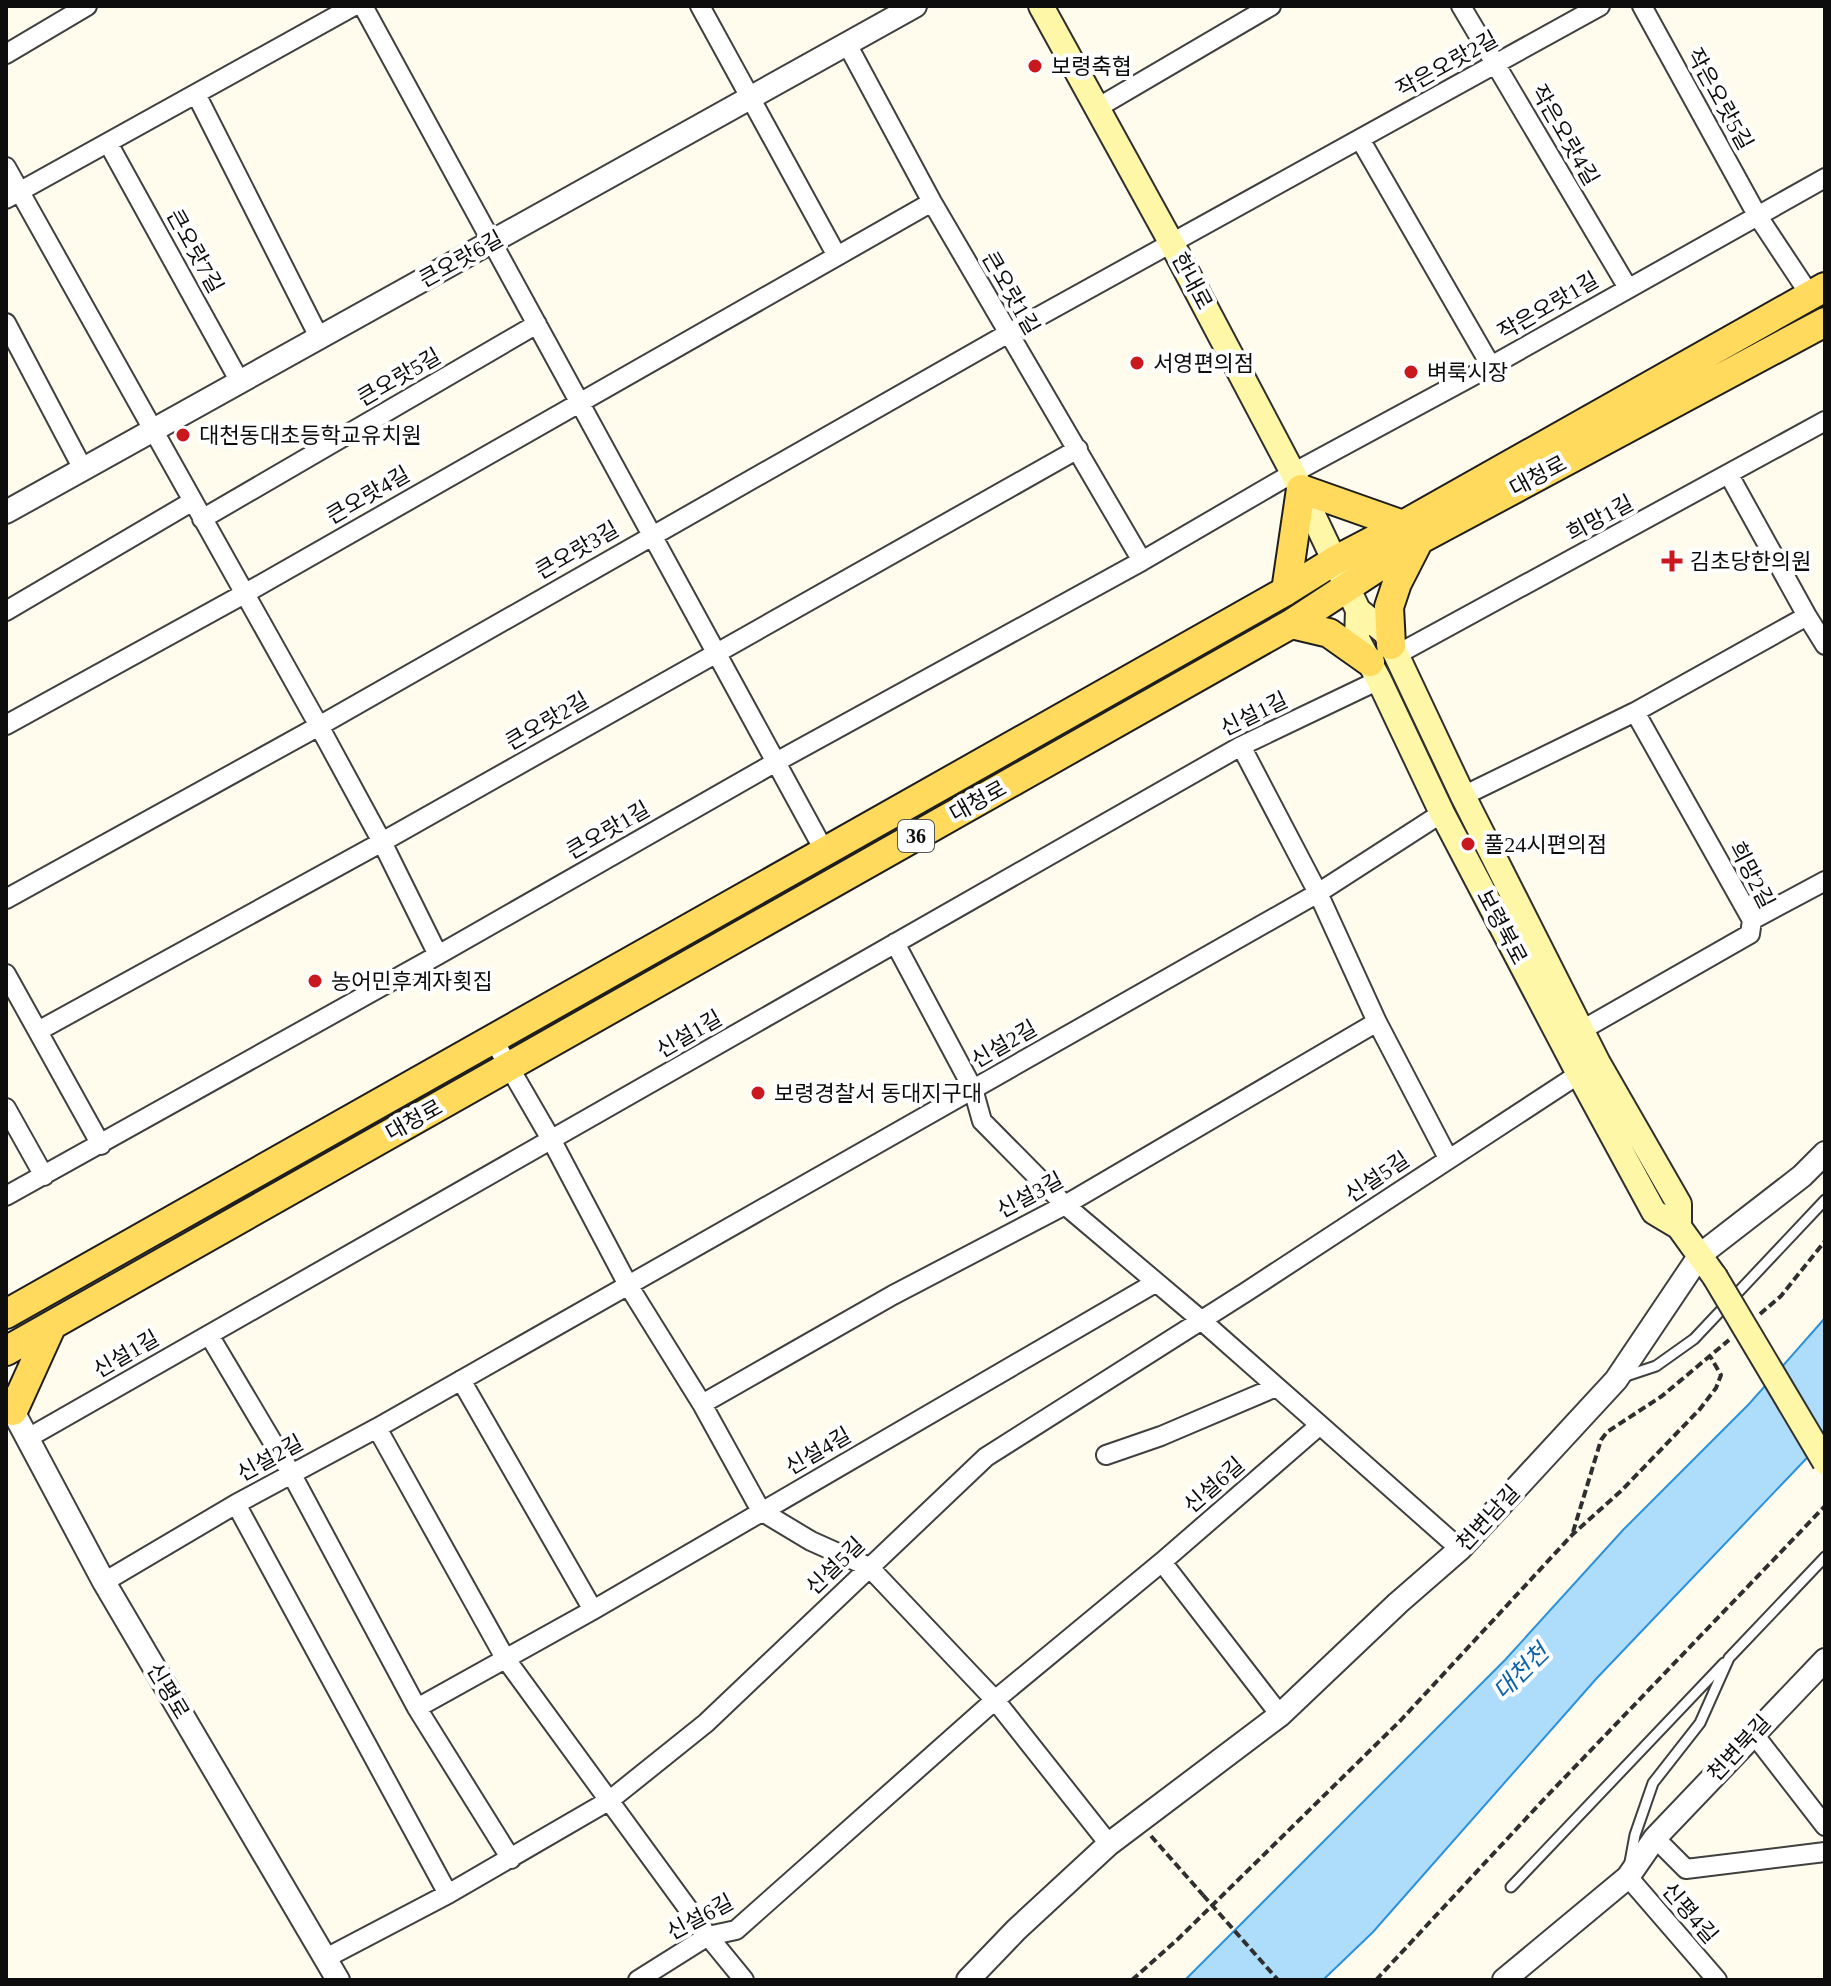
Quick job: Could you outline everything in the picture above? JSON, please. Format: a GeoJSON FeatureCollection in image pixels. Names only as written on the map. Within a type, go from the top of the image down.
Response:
{"type":"FeatureCollection","features":[{"type":"Feature","properties":{"kind":"main road","name":"한내로"},"geometry":{"type":"LineString","coordinates":[[1041,6],[1172,244],[1297,481],[1346,585]]}},
{"type":"Feature","properties":{"kind":"main road","name":"대청로"},"geometry":{"type":"LineString","coordinates":[[6,1351],[1291,624],[1346,585],[1411,532],[1818,291]]}},
{"type":"Feature","properties":{"kind":"main road","name":"대청로"},"geometry":{"type":"LineString","coordinates":[[1411,532],[1825,323]]}},
{"type":"Feature","properties":{"kind":"main road"},"geometry":{"type":"LineString","coordinates":[[1286,591],[1297,481],[1411,532],[1389,607],[1384,660],[1329,633],[1291,624]]}},
{"type":"Feature","properties":{"kind":"main road","name":"대청로"},"geometry":{"type":"LineString","coordinates":[[6,1314],[19,1296],[493,1039],[1286,591],[1346,585]]}},
{"type":"Feature","properties":{"kind":"main road","name":"보령북로"},"geometry":{"type":"LineString","coordinates":[[1346,585],[1357,639],[1384,660],[1463,796],[1598,1063],[1679,1204],[1679,1227]]}},
{"type":"Feature","properties":{"kind":"main road","name":"보령북로"},"geometry":{"type":"LineString","coordinates":[[1384,660],[1442,813],[1654,1212],[1679,1227],[1700,1255],[1825,1462]]}},
{"type":"Feature","properties":{"kind":"main road"},"geometry":{"type":"LineString","coordinates":[[8,1406],[52,1325]]}},
{"type":"Feature","properties":{"kind":"street"},"geometry":{"type":"LineString","coordinates":[[6,54],[87,6]]}},
{"type":"Feature","properties":{"kind":"street"},"geometry":{"type":"LineString","coordinates":[[13,195],[354,6]]}},
{"type":"Feature","properties":{"kind":"street"},"geometry":{"type":"LineString","coordinates":[[363,6],[825,852]]}},
{"type":"Feature","properties":{"kind":"street"},"geometry":{"type":"LineString","coordinates":[[700,6],[837,256]]}},
{"type":"Feature","properties":{"kind":"street","name":"큰오랏6길"},"geometry":{"type":"LineString","coordinates":[[6,512],[915,6]]}},
{"type":"Feature","properties":{"kind":"street"},"geometry":{"type":"LineString","coordinates":[[1097,108],[1271,6]]}},
{"type":"Feature","properties":{"kind":"street","name":"작은오랏4길"},"geometry":{"type":"LineString","coordinates":[[1461,6],[1628,288]]}},
{"type":"Feature","properties":{"kind":"street","name":"작은오랏2길"},"geometry":{"type":"LineString","coordinates":[[1172,244],[1600,6]]}},
{"type":"Feature","properties":{"kind":"street","name":"작은오랏5길"},"geometry":{"type":"LineString","coordinates":[[1642,6],[1757,215],[1818,291]]}},
{"type":"Feature","properties":{"kind":"street","name":"큰오랏1길"},"geometry":{"type":"LineString","coordinates":[[847,44],[1007,334],[1142,561]]}},
{"type":"Feature","properties":{"kind":"street"},"geometry":{"type":"LineString","coordinates":[[196,94],[319,337]]}},
{"type":"Feature","properties":{"kind":"street"},"geometry":{"type":"LineString","coordinates":[[1360,139],[1491,366]]}},
{"type":"Feature","properties":{"kind":"street","name":"큰오랏7길"},"geometry":{"type":"LineString","coordinates":[[108,143],[240,382]]}},
{"type":"Feature","properties":{"kind":"street"},"geometry":{"type":"LineString","coordinates":[[6,167],[13,195],[193,501],[319,726],[382,842],[438,955]]}},
{"type":"Feature","properties":{"kind":"street","name":"작은오랏1길"},"geometry":{"type":"LineString","coordinates":[[1297,481],[1491,366],[1825,178]]}},
{"type":"Feature","properties":{"kind":"street","name":"큰오랏4길"},"geometry":{"type":"LineString","coordinates":[[6,725],[244,594],[932,202]]}},
{"type":"Feature","properties":{"kind":"street","name":"큰오랏3길"},"geometry":{"type":"LineString","coordinates":[[6,899],[319,726],[1007,334],[1172,244]]}},
{"type":"Feature","properties":{"kind":"street"},"geometry":{"type":"LineString","coordinates":[[6,323],[83,469]]}},
{"type":"Feature","properties":{"kind":"street","name":"큰오랏5길"},"geometry":{"type":"LineString","coordinates":[[202,519],[537,324]]}},
{"type":"Feature","properties":{"kind":"street","name":"희망1길"},"geometry":{"type":"LineString","coordinates":[[1384,660],[1825,421]]}},
{"type":"Feature","properties":{"kind":"street","name":"큰오랏2길"},"geometry":{"type":"LineString","coordinates":[[38,1031],[382,842],[1078,449]]}},
{"type":"Feature","properties":{"kind":"street"},"geometry":{"type":"LineString","coordinates":[[1729,475],[1825,645]]}},
{"type":"Feature","properties":{"kind":"street","name":"큰오랏1길"},"geometry":{"type":"LineString","coordinates":[[6,1196],[776,762],[1142,561],[1297,481]]}},
{"type":"Feature","properties":{"kind":"street"},"geometry":{"type":"LineString","coordinates":[[6,611],[193,501]]}},
{"type":"Feature","properties":{"kind":"street"},"geometry":{"type":"LineString","coordinates":[[1463,796],[1635,712],[1807,616]]}},
{"type":"Feature","properties":{"kind":"street","name":"신설1길"},"geometry":{"type":"LineString","coordinates":[[28,1438],[1241,746],[1384,660]]}},
{"type":"Feature","properties":{"kind":"street","name":"희망2길"},"geometry":{"type":"LineString","coordinates":[[1582,1030],[1750,934],[1752,920],[1635,712]]}},
{"type":"Feature","properties":{"kind":"street"},"geometry":{"type":"LineString","coordinates":[[1241,746],[1318,893],[1377,1022],[1448,1158]]}},
{"type":"Feature","properties":{"kind":"street","name":"신설2길"},"geometry":{"type":"LineString","coordinates":[[104,1582],[236,1504],[377,1428],[1318,893],[1442,813]]}},
{"type":"Feature","properties":{"kind":"street"},"geometry":{"type":"LineString","coordinates":[[1752,920],[1825,881]]}},
{"type":"Feature","properties":{"kind":"street"},"geometry":{"type":"LineString","coordinates":[[895,943],[973,1089],[982,1121],[1065,1205],[1201,1320],[1460,1549]]}},
{"type":"Feature","properties":{"kind":"street"},"geometry":{"type":"LineString","coordinates":[[6,974],[101,1145]]}},
{"type":"Feature","properties":{"kind":"street","name":"신설3길"},"geometry":{"type":"LineString","coordinates":[[702,1404],[893,1295],[1065,1205],[1377,1022]]}},
{"type":"Feature","properties":{"kind":"street"},"geometry":{"type":"LineString","coordinates":[[493,1039],[552,1141],[628,1285],[702,1404],[761,1511],[811,1541],[869,1567],[995,1700],[1109,1844]]}},
{"type":"Feature","properties":{"kind":"street","name":"신설5길"},"geometry":{"type":"LineString","coordinates":[[326,1958],[511,1859],[610,1800],[706,1723],[986,1457],[1579,1074]]}},
{"type":"Feature","properties":{"kind":"street"},"geometry":{"type":"LineString","coordinates":[[6,1108],[44,1176]]}},
{"type":"Feature","properties":{"kind":"street","name":"천변남길"},"geometry":{"type":"LineString","coordinates":[[968,1980],[1016,1930],[1109,1844],[1280,1715],[1460,1549],[1616,1380],[1700,1255],[1802,1176],[1825,1153]]}},
{"type":"Feature","properties":{"kind":"street","name":"신설4길"},"geometry":{"type":"LineString","coordinates":[[417,1708],[593,1610],[1155,1283]]}},
{"type":"Feature","properties":{"kind":"street"},"geometry":{"type":"LineString","coordinates":[[209,1335],[291,1473],[417,1708],[511,1859]]}},
{"type":"Feature","properties":{"kind":"street"},"geometry":{"type":"LineString","coordinates":[[461,1380],[593,1610]]}},
{"type":"Feature","properties":{"kind":"street"},"geometry":{"type":"LineString","coordinates":[[1106,1455],[1161,1436],[1276,1387]]}},
{"type":"Feature","properties":{"kind":"street","name":"신평로"},"geometry":{"type":"LineString","coordinates":[[8,1406],[104,1582],[338,1980]]}},
{"type":"Feature","properties":{"kind":"street","name":"신설6길"},"geometry":{"type":"LineString","coordinates":[[638,1980],[708,1936],[736,1930],[995,1700],[1162,1562],[1320,1425]]}},
{"type":"Feature","properties":{"kind":"street"},"geometry":{"type":"LineString","coordinates":[[377,1428],[505,1658],[708,1936],[744,1980]]}},
{"type":"Feature","properties":{"kind":"street"},"geometry":{"type":"LineString","coordinates":[[236,1504],[448,1894]]}},
{"type":"Feature","properties":{"kind":"street"},"geometry":{"type":"LineString","coordinates":[[1162,1562],[1280,1715]]}},
{"type":"Feature","properties":{"kind":"street","name":"천변북길"},"geometry":{"type":"LineString","coordinates":[[1504,1980],[1628,1877],[1655,1838],[1825,1660]]}},
{"type":"Feature","properties":{"kind":"street"},"geometry":{"type":"LineString","coordinates":[[1753,1733],[1825,1826]]}},
{"type":"Feature","properties":{"kind":"street"},"geometry":{"type":"LineString","coordinates":[[1655,1838],[1686,1869],[1825,1852]]}},
{"type":"Feature","properties":{"kind":"street","name":"신평4길"},"geometry":{"type":"LineString","coordinates":[[1628,1877],[1717,1980]]}},
{"type":"Feature","properties":{"kind":"lane"},"geometry":{"type":"LineString","coordinates":[[1616,1380],[1656,1366],[1694,1339],[1825,1200]]}},
{"type":"Feature","properties":{"kind":"lane"},"geometry":{"type":"LineString","coordinates":[[1511,1887],[1825,1557]]}},
{"type":"Feature","properties":{"kind":"lane"},"geometry":{"type":"LineString","coordinates":[[1628,1877],[1635,1835],[1653,1783],[1700,1723],[1729,1658]]}},
{"type":"Feature","properties":{"kind":"path"},"geometry":{"type":"LineString","coordinates":[[1757,1316],[1781,1296],[1825,1241]]}},
{"type":"Feature","properties":{"kind":"path"},"geometry":{"type":"LineString","coordinates":[[1572,1535],[1601,1440],[1607,1432],[1662,1396],[1734,1336]]}},
{"type":"Feature","properties":{"kind":"path"},"geometry":{"type":"LineString","coordinates":[[1132,1980],[1178,1939],[1401,1720],[1572,1535],[1622,1490],[1700,1409],[1716,1388],[1721,1375],[1710,1356]]}},
{"type":"Feature","properties":{"kind":"path"},"geometry":{"type":"LineString","coordinates":[[1376,1980],[1825,1506]]}},
{"type":"Feature","properties":{"kind":"path"},"geometry":{"type":"LineString","coordinates":[[1139,1822],[1278,1980]]}},
{"type":"Feature","properties":{"kind":"water","name":"대천천"},"geometry":{"type":"Polygon","coordinates":[[[1825,1318],[1825,1439],[1596,1679],[1373,1932],[1323,1980],[1185,1980],[1505,1660],[1623,1530],[1749,1404],[1825,1318]]]}},
{"type":"Feature","properties":{"kind":"place","name":"보령축협"},"geometry":{"type":"Point","coordinates":[1035,66]}},
{"type":"Feature","properties":{"kind":"place","name":"서영편의점"},"geometry":{"type":"Point","coordinates":[1137,363]}},
{"type":"Feature","properties":{"kind":"place","name":"벼룩시장"},"geometry":{"type":"Point","coordinates":[1411,372]}},
{"type":"Feature","properties":{"kind":"place","name":"대천동대초등학교유치원"},"geometry":{"type":"Point","coordinates":[183,435]}},
{"type":"Feature","properties":{"kind":"place","name":"김초당한의원"},"geometry":{"type":"Point","coordinates":[1672,561]}},
{"type":"Feature","properties":{"kind":"place","name":"풀24시편의점"},"geometry":{"type":"Point","coordinates":[1468,844]}},
{"type":"Feature","properties":{"kind":"place","name":"농어민후계자횟집"},"geometry":{"type":"Point","coordinates":[315,981]}},
{"type":"Feature","properties":{"kind":"place","name":"보령경찰서 동대지구대"},"geometry":{"type":"Point","coordinates":[758,1093]}}]}
